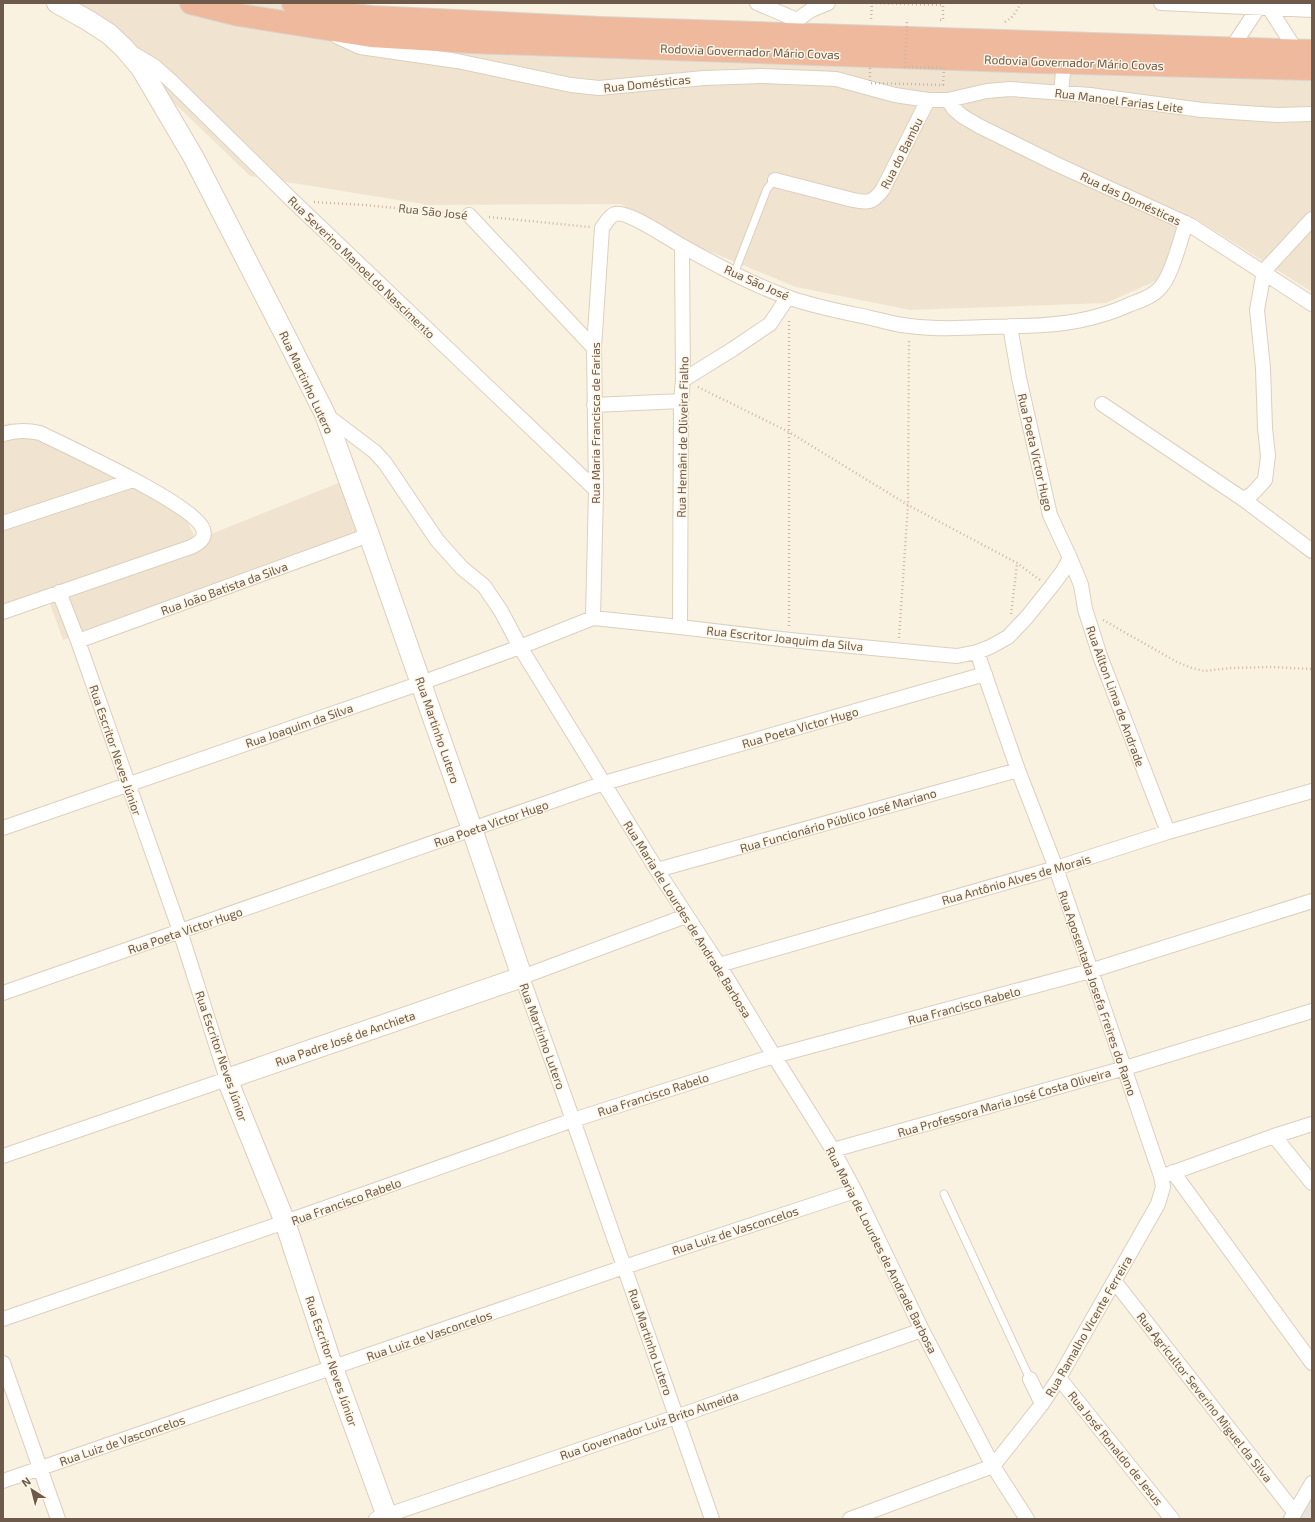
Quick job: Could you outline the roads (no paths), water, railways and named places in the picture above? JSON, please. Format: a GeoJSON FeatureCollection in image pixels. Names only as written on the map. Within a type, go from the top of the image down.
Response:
{"type":"FeatureCollection","features":[{"type":"Feature","properties":{"kind":"highway","name":"Rodovia Governador Mário Covas"},"geometry":{"type":"LineString","coordinates":[[191,3],[239,15],[371,36],[470,42],[1312,69]]}},
{"type":"Feature","properties":{"kind":"highway","name":"Rodovia Governador Mário Covas"},"geometry":{"type":"LineString","coordinates":[[293,3],[353,12],[372,17],[601,28],[797,27],[1304,51]]}},
{"type":"Feature","properties":{"kind":"street","name":"Rua Martinho Lutero"},"geometry":{"type":"LineString","coordinates":[[57,3],[109,34],[124,48],[141,68],[156,91],[194,158],[324,414],[369,535],[421,683],[522,977],[574,1120],[712,1519]]}},
{"type":"Feature","properties":{"kind":"street"},"geometry":{"type":"LineString","coordinates":[[757,3],[797,27],[811,10],[828,3]]}},
{"type":"Feature","properties":{"kind":"street"},"geometry":{"type":"LineString","coordinates":[[1161,3],[1312,10]]}},
{"type":"Feature","properties":{"kind":"street"},"geometry":{"type":"LineString","coordinates":[[1230,48],[1263,8]]}},
{"type":"Feature","properties":{"kind":"street"},"geometry":{"type":"LineString","coordinates":[[1263,8],[1304,51]]}},
{"type":"Feature","properties":{"kind":"street","name":"Rua Domésticas"},"geometry":{"type":"LineString","coordinates":[[324,29],[341,39],[360,47],[457,61],[571,85],[600,88],[704,78],[769,76],[836,79],[895,94],[928,100]]}},
{"type":"Feature","properties":{"kind":"street","name":"Rua Severino Manoel do Nascimento"},"geometry":{"type":"LineString","coordinates":[[124,48],[154,66],[172,82],[293,201],[596,490]]}},
{"type":"Feature","properties":{"kind":"street"},"geometry":{"type":"LineString","coordinates":[[1061,92],[1064,62]]}},
{"type":"Feature","properties":{"kind":"street","name":"Rua Manoel Farias Leite"},"geometry":{"type":"LineString","coordinates":[[928,100],[948,100],[987,91],[1010,89],[1061,92],[1202,110],[1277,115],[1312,114]]}},
{"type":"Feature","properties":{"kind":"street","name":"Rua do Bambu"},"geometry":{"type":"LineString","coordinates":[[775,180],[853,200],[865,202],[873,200],[883,189],[928,100]]}},
{"type":"Feature","properties":{"kind":"street","name":"Rua das Domésticas"},"geometry":{"type":"LineString","coordinates":[[948,100],[954,109],[962,116],[979,126],[1056,164],[1186,223],[1312,304]]}},
{"type":"Feature","properties":{"kind":"street","name":"Rua São José"},"geometry":{"type":"LineString","coordinates":[[602,228],[614,214],[626,214],[682,247],[734,274],[788,297],[825,309],[910,326],[941,328],[1042,326],[1071,323],[1099,317],[1147,298],[1158,291],[1166,282],[1186,223]]}},
{"type":"Feature","properties":{"kind":"street"},"geometry":{"type":"LineString","coordinates":[[469,215],[594,348]]}},
{"type":"Feature","properties":{"kind":"street"},"geometry":{"type":"LineString","coordinates":[[1243,499],[1252,494],[1265,480],[1268,456],[1265,428],[1263,368],[1256,310],[1264,272],[1312,218]]}},
{"type":"Feature","properties":{"kind":"street","name":"Rua Maria Francisca de Farias"},"geometry":{"type":"LineString","coordinates":[[593,618],[596,490],[594,348],[602,228]]}},
{"type":"Feature","properties":{"kind":"street","name":"Rua Hemâni de Oliveira Fialho"},"geometry":{"type":"LineString","coordinates":[[680,626],[681,401],[683,380],[682,247]]}},
{"type":"Feature","properties":{"kind":"street"},"geometry":{"type":"LineString","coordinates":[[683,380],[770,324],[788,297]]}},
{"type":"Feature","properties":{"kind":"street","name":"Rua Poeta Victor Hugo"},"geometry":{"type":"LineString","coordinates":[[1010,326],[1019,378],[1050,515],[1070,558]]}},
{"type":"Feature","properties":{"kind":"street"},"geometry":{"type":"LineString","coordinates":[[594,405],[681,401]]}},
{"type":"Feature","properties":{"kind":"street"},"geometry":{"type":"LineString","coordinates":[[1102,404],[1243,499],[1312,551]]}},
{"type":"Feature","properties":{"kind":"street","name":"Rua Maria de Lourdes de Andrade Barbosa"},"geometry":{"type":"LineString","coordinates":[[324,414],[375,452],[385,463],[437,540],[462,568],[484,586],[501,611],[520,647],[657,870],[719,965],[833,1150],[855,1191],[922,1330],[993,1466],[1027,1519]]}},
{"type":"Feature","properties":{"kind":"street"},"geometry":{"type":"LineString","coordinates":[[3,434],[17,431],[40,433],[133,480],[190,513],[203,528],[204,535],[201,541],[191,547],[3,612]]}},
{"type":"Feature","properties":{"kind":"street"},"geometry":{"type":"LineString","coordinates":[[3,523],[133,480]]}},
{"type":"Feature","properties":{"kind":"street","name":"Rua João Batista da Silva"},"geometry":{"type":"LineString","coordinates":[[78,641],[369,535]]}},
{"type":"Feature","properties":{"kind":"street"},"geometry":{"type":"LineString","coordinates":[[977,652],[1008,637],[1051,587],[1063,571],[1070,558]]}},
{"type":"Feature","properties":{"kind":"street","name":"Rua Aílton Lima de Andrade"},"geometry":{"type":"LineString","coordinates":[[1070,558],[1081,585],[1084,609],[1100,656],[1168,832]]}},
{"type":"Feature","properties":{"kind":"street","name":"Rua Escritor Neves Júnior"},"geometry":{"type":"LineString","coordinates":[[59,592],[78,641],[180,931],[227,1079],[285,1222],[384,1518]]}},
{"type":"Feature","properties":{"kind":"street","name":"Rua Escritor Joaquim da Silva"},"geometry":{"type":"LineString","coordinates":[[593,618],[680,626],[790,640],[958,656],[977,652]]}},
{"type":"Feature","properties":{"kind":"street","name":"Rua Joaquim da Silva"},"geometry":{"type":"LineString","coordinates":[[3,828],[421,683],[520,647],[593,618]]}},
{"type":"Feature","properties":{"kind":"street","name":"Rua Aposentada Josefa Freires do Ramo"},"geometry":{"type":"LineString","coordinates":[[977,652],[1018,770],[1056,868],[1124,1068],[1167,1174],[1312,1363]]}},
{"type":"Feature","properties":{"kind":"street","name":"Rua Poeta Victor Hugo"},"geometry":{"type":"LineString","coordinates":[[3,993],[604,783],[985,674]]}},
{"type":"Feature","properties":{"kind":"street","name":"Rua Funcionário Público José Mariano"},"geometry":{"type":"LineString","coordinates":[[657,870],[1018,770]]}},
{"type":"Feature","properties":{"kind":"street","name":"Rua Antônio Alves de Morais"},"geometry":{"type":"LineString","coordinates":[[719,965],[1056,868],[1168,832],[1312,791]]}},
{"type":"Feature","properties":{"kind":"street","name":"Rua Francisco Rabelo"},"geometry":{"type":"LineString","coordinates":[[3,1319],[285,1222],[574,1120],[774,1056],[1090,971],[1312,901]]}},
{"type":"Feature","properties":{"kind":"street","name":"Rua Padre José de Anchieta"},"geometry":{"type":"LineString","coordinates":[[3,1156],[522,977],[686,916]]}},
{"type":"Feature","properties":{"kind":"street","name":"Rua Professora Maria José Costa Oliveira"},"geometry":{"type":"LineString","coordinates":[[833,1150],[1124,1068],[1312,1011]]}},
{"type":"Feature","properties":{"kind":"street"},"geometry":{"type":"LineString","coordinates":[[1167,1174],[1312,1124]]}},
{"type":"Feature","properties":{"kind":"street"},"geometry":{"type":"LineString","coordinates":[[1274,1136],[1312,1183]]}},
{"type":"Feature","properties":{"kind":"street","name":"Rua Ramalho Vicente Ferreira"},"geometry":{"type":"LineString","coordinates":[[993,1466],[1042,1404],[1059,1378],[1158,1204],[1167,1174]]}},
{"type":"Feature","properties":{"kind":"street","name":"Rua Luiz de Vasconcelos"},"geometry":{"type":"LineString","coordinates":[[3,1481],[624,1267],[855,1191]]}},
{"type":"Feature","properties":{"kind":"street","name":"Rua Agricultor Severino Miguel da Silva"},"geometry":{"type":"LineString","coordinates":[[1115,1282],[1293,1516]]}},
{"type":"Feature","properties":{"kind":"street","name":"Rua Governador Luiz Brito Almeida"},"geometry":{"type":"LineString","coordinates":[[384,1518],[922,1330]]}},
{"type":"Feature","properties":{"kind":"street"},"geometry":{"type":"LineString","coordinates":[[3,1363],[41,1467],[58,1519]]}},
{"type":"Feature","properties":{"kind":"street","name":"Rua José Ronaldo de Jesus"},"geometry":{"type":"LineString","coordinates":[[1059,1378],[1172,1519]]}},
{"type":"Feature","properties":{"kind":"street"},"geometry":{"type":"LineString","coordinates":[[1030,1379],[1042,1404]]}},
{"type":"Feature","properties":{"kind":"street"},"geometry":{"type":"LineString","coordinates":[[850,1519],[993,1466]]}},
{"type":"Feature","properties":{"kind":"street"},"geometry":{"type":"LineString","coordinates":[[1293,1516],[1312,1483]]}},
{"type":"Feature","properties":{"kind":"lane"},"geometry":{"type":"LineString","coordinates":[[734,274],[767,189],[775,180]]}},
{"type":"Feature","properties":{"kind":"lane"},"geometry":{"type":"LineString","coordinates":[[944,1194],[1030,1379]]}}]}
